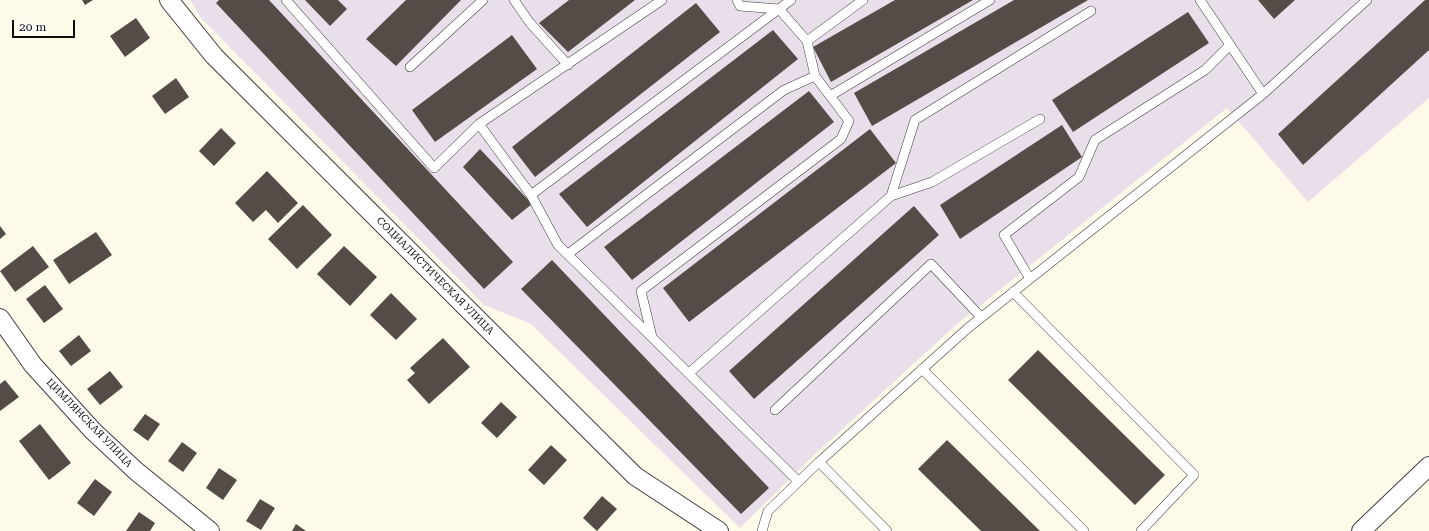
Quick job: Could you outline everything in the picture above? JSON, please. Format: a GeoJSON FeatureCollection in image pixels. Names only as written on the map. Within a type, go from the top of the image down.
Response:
{"type":"FeatureCollection","features":[{"type":"Feature","properties":{"kind":"street","name":"СОЦИАЛИСТИЧЕСКАЯ УЛИЦА"},"geometry":{"type":"LineString","coordinates":[[169,0],[214,56],[635,476],[719,531]]}},
{"type":"Feature","properties":{"kind":"street","name":"ЦИМЛЯНСКАЯ УЛИЦА"},"geometry":{"type":"LineString","coordinates":[[0,318],[33,365],[93,430],[136,471],[210,531]]}},
{"type":"Feature","properties":{"kind":"street"},"geometry":{"type":"LineString","coordinates":[[1361,531],[1429,466]]}},
{"type":"Feature","properties":{"kind":"lane"},"geometry":{"type":"LineString","coordinates":[[286,0],[434,168],[479,124],[662,0]]}},
{"type":"Feature","properties":{"kind":"lane"},"geometry":{"type":"LineString","coordinates":[[410,67],[483,0]]}},
{"type":"Feature","properties":{"kind":"lane"},"geometry":{"type":"LineString","coordinates":[[514,0],[530,23],[568,65]]}},
{"type":"Feature","properties":{"kind":"lane"},"geometry":{"type":"LineString","coordinates":[[652,337],[641,290],[841,139],[849,121],[815,76],[807,41],[778,9],[740,6],[736,0]]}},
{"type":"Feature","properties":{"kind":"lane"},"geometry":{"type":"LineString","coordinates":[[532,195],[792,0]]}},
{"type":"Feature","properties":{"kind":"lane"},"geometry":{"type":"LineString","coordinates":[[807,41],[863,0]]}},
{"type":"Feature","properties":{"kind":"lane"},"geometry":{"type":"LineString","coordinates":[[830,96],[990,0]]}},
{"type":"Feature","properties":{"kind":"lane"},"geometry":{"type":"LineString","coordinates":[[1200,0],[1263,94]]}},
{"type":"Feature","properties":{"kind":"lane"},"geometry":{"type":"LineString","coordinates":[[762,531],[768,510],[798,481],[981,317],[1263,94],[1367,0]]}},
{"type":"Feature","properties":{"kind":"lane"},"geometry":{"type":"LineString","coordinates":[[891,196],[915,120],[1091,11]]}},
{"type":"Feature","properties":{"kind":"lane"},"geometry":{"type":"LineString","coordinates":[[1030,279],[1004,235],[1079,177],[1095,140],[1205,70],[1230,45]]}},
{"type":"Feature","properties":{"kind":"lane"},"geometry":{"type":"LineString","coordinates":[[568,254],[784,90],[815,76]]}},
{"type":"Feature","properties":{"kind":"lane"},"geometry":{"type":"LineString","coordinates":[[689,373],[891,196],[932,182],[1040,119]]}},
{"type":"Feature","properties":{"kind":"lane"},"geometry":{"type":"LineString","coordinates":[[479,124],[532,195],[558,245],[798,481]]}},
{"type":"Feature","properties":{"kind":"lane"},"geometry":{"type":"LineString","coordinates":[[775,410],[931,264],[981,317]]}},
{"type":"Feature","properties":{"kind":"lane"},"geometry":{"type":"LineString","coordinates":[[1013,292],[1194,475],[1141,531]]}},
{"type":"Feature","properties":{"kind":"lane"},"geometry":{"type":"LineString","coordinates":[[922,369],[1084,531]]}},
{"type":"Feature","properties":{"kind":"lane"},"geometry":{"type":"LineString","coordinates":[[819,462],[887,531]]}},
{"type":"Feature","properties":{"kind":"shaded area"},"geometry":{"type":"Polygon","coordinates":[[[190,0],[1429,0],[1429,98],[1308,202],[1227,108],[956,325],[813,456],[740,528],[531,324],[484,305],[200,17],[190,0]]]}},
{"type":"Feature","properties":{"kind":"building"},"geometry":{"type":"Polygon","coordinates":[[[82,0],[93,0],[85,5],[82,0]]]}},
{"type":"Feature","properties":{"kind":"building"},"geometry":{"type":"Polygon","coordinates":[[[219,0],[269,0],[513,262],[484,289],[216,3],[219,0]]]}},
{"type":"Feature","properties":{"kind":"building"},"geometry":{"type":"Polygon","coordinates":[[[305,0],[338,0],[347,9],[330,26],[305,0]]]}},
{"type":"Feature","properties":{"kind":"building"},"geometry":{"type":"Polygon","coordinates":[[[406,0],[461,0],[396,66],[366,39],[406,0]]]}},
{"type":"Feature","properties":{"kind":"building"},"geometry":{"type":"Polygon","coordinates":[[[569,0],[635,0],[568,52],[539,23],[569,0]]]}},
{"type":"Feature","properties":{"kind":"building"},"geometry":{"type":"Polygon","coordinates":[[[895,0],[973,0],[831,82],[813,47],[895,0]]]}},
{"type":"Feature","properties":{"kind":"building"},"geometry":{"type":"Polygon","coordinates":[[[1014,0],[1088,0],[872,126],[854,93],[1014,0]]]}},
{"type":"Feature","properties":{"kind":"building"},"geometry":{"type":"Polygon","coordinates":[[[1258,0],[1295,0],[1274,19],[1258,0]]]}},
{"type":"Feature","properties":{"kind":"building"},"geometry":{"type":"Polygon","coordinates":[[[1425,0],[1429,0],[1429,50],[1303,165],[1278,134],[1425,0]]]}},
{"type":"Feature","properties":{"kind":"building"},"geometry":{"type":"Polygon","coordinates":[[[696,3],[720,32],[535,177],[512,147],[696,3]]]}},
{"type":"Feature","properties":{"kind":"building"},"geometry":{"type":"Polygon","coordinates":[[[1188,12],[1209,43],[1073,132],[1052,100],[1188,12]]]}},
{"type":"Feature","properties":{"kind":"building"},"geometry":{"type":"Polygon","coordinates":[[[136,18],[150,38],[125,57],[110,36],[136,18]]]}},
{"type":"Feature","properties":{"kind":"building"},"geometry":{"type":"Polygon","coordinates":[[[773,30],[798,59],[587,227],[559,194],[773,30]]]}},
{"type":"Feature","properties":{"kind":"building"},"geometry":{"type":"Polygon","coordinates":[[[512,35],[537,69],[435,142],[412,110],[512,35]]]}},
{"type":"Feature","properties":{"kind":"building"},"geometry":{"type":"Polygon","coordinates":[[[176,78],[189,97],[165,114],[152,96],[176,78]]]}},
{"type":"Feature","properties":{"kind":"building"},"geometry":{"type":"Polygon","coordinates":[[[809,91],[834,122],[632,280],[604,247],[809,91]]]}},
{"type":"Feature","properties":{"kind":"building"},"geometry":{"type":"Polygon","coordinates":[[[1062,125],[1082,157],[960,239],[940,205],[1062,125]]]}},
{"type":"Feature","properties":{"kind":"building"},"geometry":{"type":"Polygon","coordinates":[[[221,128],[236,143],[214,166],[199,151],[221,128]]]}},
{"type":"Feature","properties":{"kind":"building"},"geometry":{"type":"Polygon","coordinates":[[[870,129],[896,163],[689,322],[663,288],[870,129]]]}},
{"type":"Feature","properties":{"kind":"building"},"geometry":{"type":"Polygon","coordinates":[[[480,149],[532,204],[512,220],[463,167],[480,149]]]}},
{"type":"Feature","properties":{"kind":"building"},"geometry":{"type":"Polygon","coordinates":[[[267,171],[298,203],[278,223],[266,210],[253,222],[235,203],[267,171]]]}},
{"type":"Feature","properties":{"kind":"building"},"geometry":{"type":"Polygon","coordinates":[[[303,205],[332,235],[297,269],[268,239],[303,205]]]}},
{"type":"Feature","properties":{"kind":"building"},"geometry":{"type":"Polygon","coordinates":[[[914,206],[939,235],[754,399],[729,371],[914,206]]]}},
{"type":"Feature","properties":{"kind":"building"},"geometry":{"type":"Polygon","coordinates":[[[0,226],[6,234],[0,239],[0,226]]]}},
{"type":"Feature","properties":{"kind":"building"},"geometry":{"type":"Polygon","coordinates":[[[96,232],[112,255],[69,284],[53,260],[96,232]]]}},
{"type":"Feature","properties":{"kind":"building"},"geometry":{"type":"Polygon","coordinates":[[[33,246],[49,267],[15,292],[0,271],[33,246]]]}},
{"type":"Feature","properties":{"kind":"building"},"geometry":{"type":"Polygon","coordinates":[[[344,246],[377,277],[350,306],[317,274],[344,246]]]}},
{"type":"Feature","properties":{"kind":"building"},"geometry":{"type":"Polygon","coordinates":[[[552,260],[769,488],[741,514],[521,289],[552,260]]]}},
{"type":"Feature","properties":{"kind":"building"},"geometry":{"type":"Polygon","coordinates":[[[45,285],[63,309],[44,323],[26,299],[45,285]]]}},
{"type":"Feature","properties":{"kind":"building"},"geometry":{"type":"Polygon","coordinates":[[[391,293],[417,319],[396,340],[370,315],[391,293]]]}},
{"type":"Feature","properties":{"kind":"building"},"geometry":{"type":"Polygon","coordinates":[[[79,335],[91,351],[71,366],[59,351],[79,335]]]}},
{"type":"Feature","properties":{"kind":"building"},"geometry":{"type":"Polygon","coordinates":[[[443,338],[470,367],[429,404],[407,380],[415,373],[410,368],[443,338]]]}},
{"type":"Feature","properties":{"kind":"building"},"geometry":{"type":"Polygon","coordinates":[[[1038,350],[1165,475],[1135,505],[1008,380],[1038,350]]]}},
{"type":"Feature","properties":{"kind":"building"},"geometry":{"type":"Polygon","coordinates":[[[110,371],[123,387],[100,405],[87,389],[110,371]]]}},
{"type":"Feature","properties":{"kind":"building"},"geometry":{"type":"Polygon","coordinates":[[[5,380],[19,397],[0,411],[0,384],[5,380]]]}},
{"type":"Feature","properties":{"kind":"building"},"geometry":{"type":"Polygon","coordinates":[[[501,402],[517,417],[497,438],[481,423],[501,402]]]}},
{"type":"Feature","properties":{"kind":"building"},"geometry":{"type":"Polygon","coordinates":[[[145,414],[160,424],[148,441],[133,430],[145,414]]]}},
{"type":"Feature","properties":{"kind":"building"},"geometry":{"type":"Polygon","coordinates":[[[40,424],[71,463],[49,480],[19,441],[40,424]]]}},
{"type":"Feature","properties":{"kind":"building"},"geometry":{"type":"Polygon","coordinates":[[[947,440],[1040,531],[981,531],[918,469],[947,440]]]}},
{"type":"Feature","properties":{"kind":"building"},"geometry":{"type":"Polygon","coordinates":[[[182,442],[197,453],[183,472],[168,461],[182,442]]]}},
{"type":"Feature","properties":{"kind":"building"},"geometry":{"type":"Polygon","coordinates":[[[551,445],[567,460],[544,485],[528,470],[551,445]]]}},
{"type":"Feature","properties":{"kind":"building"},"geometry":{"type":"Polygon","coordinates":[[[219,468],[237,480],[223,500],[206,488],[219,468]]]}},
{"type":"Feature","properties":{"kind":"building"},"geometry":{"type":"Polygon","coordinates":[[[95,479],[112,492],[94,516],[77,503],[95,479]]]}},
{"type":"Feature","properties":{"kind":"building"},"geometry":{"type":"Polygon","coordinates":[[[602,496],[617,509],[597,531],[583,518],[602,496]]]}},
{"type":"Feature","properties":{"kind":"building"},"geometry":{"type":"Polygon","coordinates":[[[260,499],[275,508],[261,530],[246,521],[260,499]]]}},
{"type":"Feature","properties":{"kind":"building"},"geometry":{"type":"Polygon","coordinates":[[[139,512],[155,523],[150,531],[126,531],[139,512]]]}},
{"type":"Feature","properties":{"kind":"building"},"geometry":{"type":"Polygon","coordinates":[[[296,524],[306,531],[292,531],[296,524]]]}}]}
